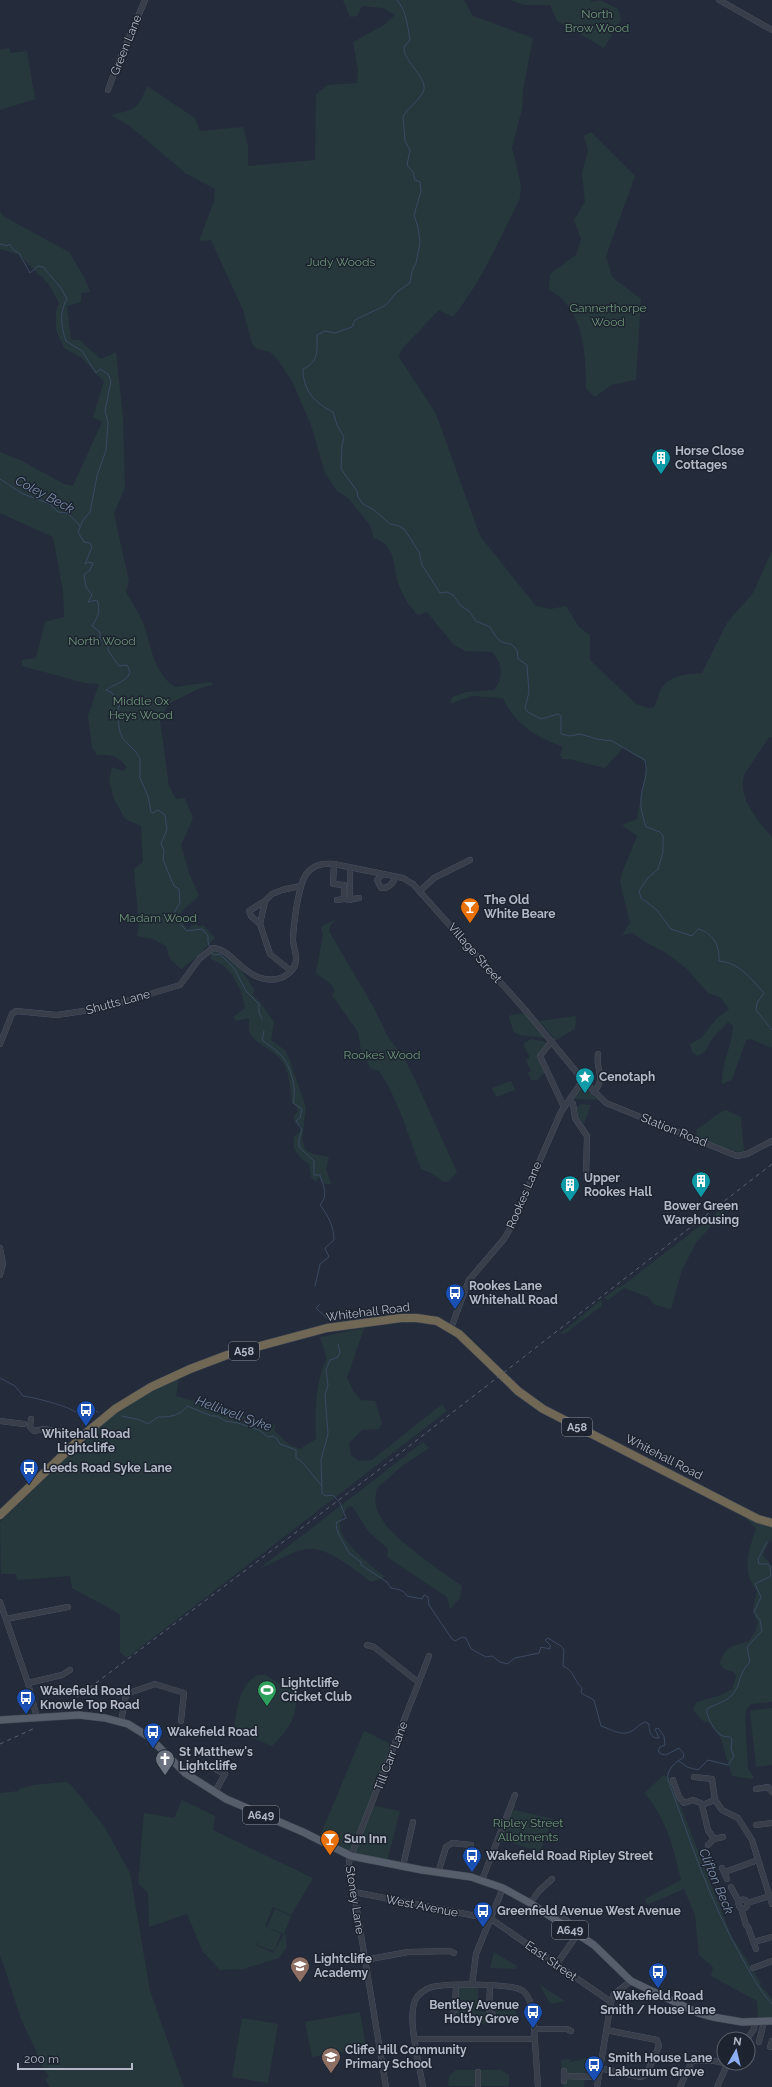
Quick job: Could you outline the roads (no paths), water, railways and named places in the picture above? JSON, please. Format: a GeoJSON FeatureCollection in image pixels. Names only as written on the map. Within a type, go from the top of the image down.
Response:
{"type":"FeatureCollection","features":[{"type":"Feature","properties":{"kind":"highway","name":"Whitehall Road"},"geometry":{"type":"LineString","coordinates":[[0,1515],[63,1457],[83,1436],[115,1409],[151,1387],[190,1369],[227,1355],[327,1328],[387,1320],[428,1319],[451,1328],[518,1391],[543,1409],[758,1519],[772,1523]]}},
{"type":"Feature","properties":{"kind":"main road","name":"A649"},"geometry":{"type":"LineString","coordinates":[[0,1720],[79,1715],[105,1718],[121,1722],[138,1729],[149,1737],[185,1773],[226,1799],[303,1832],[350,1856],[482,1880],[503,1888],[530,1903],[594,1945],[631,1981],[698,2013],[726,2021],[772,2021]]}},
{"type":"Feature","properties":{"kind":"street","name":"Green Lane"},"geometry":{"type":"LineString","coordinates":[[108,90],[144,0]]}},
{"type":"Feature","properties":{"kind":"street"},"geometry":{"type":"LineString","coordinates":[[719,0],[772,30]]}},
{"type":"Feature","properties":{"kind":"street"},"geometry":{"type":"LineString","coordinates":[[420,891],[434,878],[470,860]]}},
{"type":"Feature","properties":{"kind":"street"},"geometry":{"type":"LineString","coordinates":[[300,886],[276,892],[249,911],[251,916],[260,924],[270,954],[291,971],[296,964],[293,928],[300,886],[307,872],[323,863],[334,864],[333,884],[344,885],[344,899],[337,900]]}},
{"type":"Feature","properties":{"kind":"street","name":"Village Street"},"geometry":{"type":"LineString","coordinates":[[334,864],[408,880],[420,891],[552,1041],[583,1080]]}},
{"type":"Feature","properties":{"kind":"street"},"geometry":{"type":"LineString","coordinates":[[350,868],[349,900],[358,898]]}},
{"type":"Feature","properties":{"kind":"street"},"geometry":{"type":"LineString","coordinates":[[382,875],[378,880],[381,888],[389,886],[396,877]]}},
{"type":"Feature","properties":{"kind":"street"},"geometry":{"type":"LineString","coordinates":[[260,924],[265,901]]}},
{"type":"Feature","properties":{"kind":"street","name":"Shutts Lane"},"geometry":{"type":"LineString","coordinates":[[0,1044],[12,1014],[16,1011],[57,1015],[103,1008],[180,985],[200,958],[212,949],[256,976],[275,979],[282,978],[291,971]]}},
{"type":"Feature","properties":{"kind":"street"},"geometry":{"type":"LineString","coordinates":[[552,1041],[541,1052],[540,1056],[564,1107]]}},
{"type":"Feature","properties":{"kind":"street"},"geometry":{"type":"LineString","coordinates":[[594,1092],[599,1086],[602,1077],[597,1061],[598,1054]]}},
{"type":"Feature","properties":{"kind":"street","name":"Station Road"},"geometry":{"type":"LineString","coordinates":[[583,1080],[606,1103],[737,1156],[747,1154],[772,1141]]}},
{"type":"Feature","properties":{"kind":"street","name":"Rookes Lane"},"geometry":{"type":"LineString","coordinates":[[451,1328],[469,1280],[504,1239],[511,1227],[564,1107],[583,1080]]}},
{"type":"Feature","properties":{"kind":"street"},"geometry":{"type":"LineString","coordinates":[[569,1101],[572,1104],[575,1118],[587,1136],[586,1178]]}},
{"type":"Feature","properties":{"kind":"street"},"geometry":{"type":"LineString","coordinates":[[0,1248],[3,1264],[0,1276]]}},
{"type":"Feature","properties":{"kind":"street"},"geometry":{"type":"LineString","coordinates":[[31,1418],[30,1427],[34,1431],[44,1429],[83,1436]]}},
{"type":"Feature","properties":{"kind":"street"},"geometry":{"type":"LineString","coordinates":[[0,1421],[24,1424]]}},
{"type":"Feature","properties":{"kind":"street"},"geometry":{"type":"LineString","coordinates":[[0,1602],[2,1612],[6,1619],[28,1683],[37,1718]]}},
{"type":"Feature","properties":{"kind":"street"},"geometry":{"type":"LineString","coordinates":[[6,1619],[68,1607]]}},
{"type":"Feature","properties":{"kind":"street"},"geometry":{"type":"LineString","coordinates":[[367,1645],[374,1647],[418,1682]]}},
{"type":"Feature","properties":{"kind":"street","name":"Till Carr Lane"},"geometry":{"type":"LineString","coordinates":[[350,1856],[429,1656]]}},
{"type":"Feature","properties":{"kind":"street"},"geometry":{"type":"LineString","coordinates":[[28,1683],[62,1675],[70,1670]]}},
{"type":"Feature","properties":{"kind":"street"},"geometry":{"type":"LineString","coordinates":[[121,1722],[126,1694],[155,1684],[184,1693],[181,1721]]}},
{"type":"Feature","properties":{"kind":"street"},"geometry":{"type":"LineString","coordinates":[[215,1792],[225,1774],[217,1770],[220,1760]]}},
{"type":"Feature","properties":{"kind":"street"},"geometry":{"type":"LineString","coordinates":[[694,1777],[712,1779],[715,1800],[722,1810],[738,1818],[752,1840],[772,1904]]}},
{"type":"Feature","properties":{"kind":"street"},"geometry":{"type":"LineString","coordinates":[[673,1780],[679,1798],[684,1803],[693,1800],[703,1804],[715,1800]]}},
{"type":"Feature","properties":{"kind":"street"},"geometry":{"type":"LineString","coordinates":[[756,1789],[768,1787],[772,1792]]}},
{"type":"Feature","properties":{"kind":"street"},"geometry":{"type":"LineString","coordinates":[[482,1880],[515,1795]]}},
{"type":"Feature","properties":{"kind":"street"},"geometry":{"type":"LineString","coordinates":[[703,1804],[706,1818],[705,1821],[714,1839]]}},
{"type":"Feature","properties":{"kind":"street"},"geometry":{"type":"LineString","coordinates":[[403,1866],[413,1822]]}},
{"type":"Feature","properties":{"kind":"street"},"geometry":{"type":"LineString","coordinates":[[756,1825],[772,1823]]}},
{"type":"Feature","properties":{"kind":"street"},"geometry":{"type":"LineString","coordinates":[[708,1845],[714,1839],[723,1837]]}},
{"type":"Feature","properties":{"kind":"street"},"geometry":{"type":"LineString","coordinates":[[438,1873],[446,1847],[452,1843],[471,1845]]}},
{"type":"Feature","properties":{"kind":"street","name":"Stoney Lane"},"geometry":{"type":"LineString","coordinates":[[350,1856],[348,1871],[354,1892],[386,2087]]}},
{"type":"Feature","properties":{"kind":"street"},"geometry":{"type":"LineString","coordinates":[[727,1879],[723,1870],[758,1860]]}},
{"type":"Feature","properties":{"kind":"street"},"geometry":{"type":"LineString","coordinates":[[530,1903],[539,1891],[552,1879]]}},
{"type":"Feature","properties":{"kind":"street"},"geometry":{"type":"LineString","coordinates":[[731,1887],[740,1905],[756,1949]]}},
{"type":"Feature","properties":{"kind":"street"},"geometry":{"type":"LineString","coordinates":[[472,1985],[476,1954],[503,1888]]}},
{"type":"Feature","properties":{"kind":"street","name":"West Avenue"},"geometry":{"type":"LineString","coordinates":[[354,1892],[491,1919]]}},
{"type":"Feature","properties":{"kind":"street"},"geometry":{"type":"LineString","coordinates":[[740,1905],[744,1900],[747,1903],[770,1896]]}},
{"type":"Feature","properties":{"kind":"street"},"geometry":{"type":"LineString","coordinates":[[541,1911],[552,1910],[570,1923]]}},
{"type":"Feature","properties":{"kind":"street","name":"East Street"},"geometry":{"type":"LineString","coordinates":[[491,1919],[611,2002]]}},
{"type":"Feature","properties":{"kind":"street"},"geometry":{"type":"LineString","coordinates":[[556,1965],[577,1935]]}},
{"type":"Feature","properties":{"kind":"street"},"geometry":{"type":"LineString","coordinates":[[754,1942],[772,1937]]}},
{"type":"Feature","properties":{"kind":"street"},"geometry":{"type":"LineString","coordinates":[[365,1960],[408,1952],[450,1951],[454,1953]]}},
{"type":"Feature","properties":{"kind":"street"},"geometry":{"type":"LineString","coordinates":[[753,1968],[772,1961]]}},
{"type":"Feature","properties":{"kind":"street"},"geometry":{"type":"LineString","coordinates":[[597,2087],[611,2002],[614,1994],[631,1981]]}},
{"type":"Feature","properties":{"kind":"street"},"geometry":{"type":"LineString","coordinates":[[423,2087],[415,2039],[413,2010],[417,1997],[428,1988],[443,1985],[490,1985],[516,1987],[523,1991],[531,2002],[535,2029],[538,2087]]}},
{"type":"Feature","properties":{"kind":"street"},"geometry":{"type":"LineString","coordinates":[[452,2014],[455,2010],[456,1985]]}},
{"type":"Feature","properties":{"kind":"street"},"geometry":{"type":"LineString","coordinates":[[490,1985],[490,2010],[493,2014]]}},
{"type":"Feature","properties":{"kind":"street"},"geometry":{"type":"LineString","coordinates":[[753,2031],[755,2022]]}},
{"type":"Feature","properties":{"kind":"street"},"geometry":{"type":"LineString","coordinates":[[759,2042],[764,2022]]}},
{"type":"Feature","properties":{"kind":"street"},"geometry":{"type":"LineString","coordinates":[[535,2029],[567,2029],[571,2031]]}},
{"type":"Feature","properties":{"kind":"street"},"geometry":{"type":"LineString","coordinates":[[599,2068],[641,2077],[646,2075],[659,2046],[657,2040],[606,2030]]}},
{"type":"Feature","properties":{"kind":"street"},"geometry":{"type":"LineString","coordinates":[[415,2039],[535,2039]]}},
{"type":"Feature","properties":{"kind":"street"},"geometry":{"type":"LineString","coordinates":[[770,2047],[772,2041]]}},
{"type":"Feature","properties":{"kind":"street"},"geometry":{"type":"LineString","coordinates":[[680,2087],[692,2061],[716,2061]]}},
{"type":"Feature","properties":{"kind":"street"},"geometry":{"type":"LineString","coordinates":[[717,2087],[725,2071]]}},
{"type":"Feature","properties":{"kind":"street"},"geometry":{"type":"LineString","coordinates":[[478,2072],[478,2087]]}},
{"type":"Feature","properties":{"kind":"street"},"geometry":{"type":"LineString","coordinates":[[564,2076],[598,2078]]}},
{"type":"Feature","properties":{"kind":"waterway"},"geometry":{"type":"LineString","coordinates":[[397,0],[405,14],[410,40],[404,47],[405,53],[420,76],[424,87],[421,96],[403,117],[405,141],[410,150],[407,165],[413,172],[415,180],[420,182],[421,191],[414,215],[418,227],[420,243],[416,263],[412,271],[410,283],[397,292],[386,305],[355,320],[352,327],[335,333],[325,331],[317,335],[316,355],[312,363],[303,369],[305,384],[311,395],[321,405],[333,412],[337,425],[344,437],[341,469],[357,491],[358,497],[363,504],[374,510],[390,524],[399,526],[405,530],[419,552],[422,565],[440,593],[447,592],[453,595],[461,606],[469,611],[476,621],[490,627],[500,641],[511,644],[517,650],[518,659],[527,665],[529,692],[525,708],[528,712],[541,719],[558,714],[561,716],[561,734],[570,736],[580,734],[597,739],[612,741],[645,760],[646,776],[641,798],[642,812],[646,827],[660,832],[663,836],[663,852],[658,869],[647,879],[639,891],[641,898],[657,910],[671,929],[692,936],[698,929],[712,937],[717,945],[719,961],[726,962],[739,968],[764,993],[757,1003],[756,1010],[772,1030]]}},
{"type":"Feature","properties":{"kind":"waterway","name":"Coley Beck"},"geometry":{"type":"LineString","coordinates":[[0,244],[7,246],[9,244],[19,253],[30,273],[38,266],[43,267],[61,288],[67,299],[64,304],[62,314],[63,330],[66,341],[82,351],[96,373],[100,369],[108,374],[111,381],[105,411],[108,422],[106,450],[97,476],[90,512],[83,520],[78,532],[84,542],[90,543],[92,547],[85,564],[88,562],[93,563],[90,570],[84,575],[86,587],[92,595],[88,602],[97,600],[99,608],[97,617],[92,626],[100,632],[100,639],[107,645],[109,652],[119,666],[127,665],[129,670],[127,678],[106,690],[111,692],[120,703],[117,714],[120,732],[123,739],[140,758],[140,778],[148,796],[151,812],[153,813],[158,810],[165,815],[167,830],[161,843],[164,851],[163,860],[174,886],[179,889],[180,903],[175,911],[176,920],[187,931],[202,929],[208,936],[210,948]]}},
{"type":"Feature","properties":{"kind":"waterway","name":"Coley Beck"},"geometry":{"type":"LineString","coordinates":[[0,479],[23,494],[50,504],[58,512],[68,513],[80,526]]}},
{"type":"Feature","properties":{"kind":"waterway","name":"Coley Beck"},"geometry":{"type":"LineString","coordinates":[[212,953],[214,955],[220,954],[234,968],[246,991],[259,1004],[259,1012],[262,1019]]}},
{"type":"Feature","properties":{"kind":"waterway","name":"Coley Beck"},"geometry":{"type":"LineString","coordinates":[[264,1031],[262,1040],[280,1054],[290,1071],[294,1084],[293,1103],[302,1109],[300,1118],[296,1121],[302,1130],[299,1139],[299,1147],[314,1161],[314,1175],[320,1175],[325,1194],[320,1205],[326,1213],[333,1230],[334,1240],[325,1248],[329,1257],[320,1264],[315,1286]]}},
{"type":"Feature","properties":{"kind":"waterway","name":"Coley Beck"},"geometry":{"type":"LineString","coordinates":[[320,1304],[316,1308],[329,1320]]}},
{"type":"Feature","properties":{"kind":"waterway","name":"Clifton Beck"},"geometry":{"type":"LineString","coordinates":[[338,1344],[340,1352],[338,1357],[330,1360],[326,1370],[328,1385],[325,1395],[328,1434],[321,1460],[322,1493],[325,1496],[333,1495],[340,1503],[346,1518],[337,1522],[336,1525],[338,1533],[349,1553],[361,1562],[361,1565],[387,1582],[391,1588],[398,1589],[407,1596],[422,1599],[424,1595],[428,1597],[429,1605],[452,1639],[455,1641],[462,1637],[466,1638],[471,1649],[486,1657],[492,1656],[500,1662],[507,1664],[515,1658],[539,1653],[541,1647],[550,1649],[550,1645],[545,1640],[548,1638],[561,1646],[564,1650],[563,1666],[572,1673],[582,1688],[581,1693],[594,1700],[601,1726],[616,1732],[628,1733],[645,1722],[649,1724],[652,1736],[659,1738],[655,1729],[658,1728],[664,1736],[665,1745],[660,1747],[658,1751],[661,1754],[666,1755],[679,1748],[684,1754],[683,1758],[672,1767],[668,1773],[668,1780],[684,1825],[720,1915],[756,1982],[772,2004]]}},
{"type":"Feature","properties":{"kind":"waterway","name":"Helliwell Syke"},"geometry":{"type":"LineString","coordinates":[[0,1378],[15,1386],[23,1396],[43,1400],[75,1412],[81,1411],[85,1414],[89,1409],[98,1412]]}},
{"type":"Feature","properties":{"kind":"waterway","name":"Helliwell Syke"},"geometry":{"type":"LineString","coordinates":[[122,1416],[140,1420],[148,1424],[158,1417],[178,1414],[187,1406],[212,1416],[217,1416],[225,1421],[238,1423],[259,1430],[268,1437],[273,1436],[280,1444],[296,1450],[296,1458],[306,1466],[322,1486]]}},
{"type":"Feature","properties":{"kind":"waterway"},"geometry":{"type":"LineString","coordinates":[[679,1761],[687,1767],[698,1770],[708,1760],[728,1765],[734,1756],[731,1749],[732,1739],[717,1732],[710,1720],[707,1709],[727,1699],[735,1691],[746,1666],[750,1662],[747,1647],[762,1631],[760,1620],[754,1612],[761,1597],[755,1584],[771,1576],[770,1567],[768,1564],[759,1564],[758,1559],[767,1542]]}},
{"type":"Feature","properties":{"kind":"railway"},"geometry":{"type":"LineString","coordinates":[[64,1707],[372,1475],[772,1164]]}},
{"type":"Feature","properties":{"kind":"railway"},"geometry":{"type":"LineString","coordinates":[[0,1744],[35,1728]]}},
{"type":"Feature","properties":{"kind":"place","name":"Horse Close Cottages"},"geometry":{"type":"Point","coordinates":[661,475]}},
{"type":"Feature","properties":{"kind":"place","name":"The Old White Beare"},"geometry":{"type":"Point","coordinates":[470,924]}},
{"type":"Feature","properties":{"kind":"place","name":"Cenotaph"},"geometry":{"type":"Point","coordinates":[585,1094]}},
{"type":"Feature","properties":{"kind":"place","name":"Bower Green Warehousing"},"geometry":{"type":"Point","coordinates":[701,1198]}},
{"type":"Feature","properties":{"kind":"place","name":"Upper Rookes Hall"},"geometry":{"type":"Point","coordinates":[570,1202]}},
{"type":"Feature","properties":{"kind":"place","name":"Rookes Lane Whitehall Road"},"geometry":{"type":"Point","coordinates":[455,1310]}},
{"type":"Feature","properties":{"kind":"place","name":"Whitehall Road Lightcliffe"},"geometry":{"type":"Point","coordinates":[86,1427]}},
{"type":"Feature","properties":{"kind":"place","name":"Leeds Road Syke Lane"},"geometry":{"type":"Point","coordinates":[29,1485]}},
{"type":"Feature","properties":{"kind":"place","name":"Lightcliffe Cricket Club"},"geometry":{"type":"Point","coordinates":[267,1707]}},
{"type":"Feature","properties":{"kind":"place","name":"Wakefield Road Knowle Top Road"},"geometry":{"type":"Point","coordinates":[26,1715]}},
{"type":"Feature","properties":{"kind":"place","name":"Wakefield Road"},"geometry":{"type":"Point","coordinates":[153,1749]}},
{"type":"Feature","properties":{"kind":"place","name":"St Matthew's Lightcliffe"},"geometry":{"type":"Point","coordinates":[165,1776]}},
{"type":"Feature","properties":{"kind":"place","name":"Sun Inn"},"geometry":{"type":"Point","coordinates":[330,1856]}},
{"type":"Feature","properties":{"kind":"place","name":"Wakefield Road Ripley Street"},"geometry":{"type":"Point","coordinates":[472,1873]}},
{"type":"Feature","properties":{"kind":"place","name":"Greenfield Avenue West Avenue"},"geometry":{"type":"Point","coordinates":[483,1928]}},
{"type":"Feature","properties":{"kind":"place","name":"Lightcliffe Academy"},"geometry":{"type":"Point","coordinates":[300,1983]}},
{"type":"Feature","properties":{"kind":"place","name":"Wakefield Road Smith / House Lane"},"geometry":{"type":"Point","coordinates":[658,1989]}},
{"type":"Feature","properties":{"kind":"place","name":"Bentley Avenue Holtby Grove"},"geometry":{"type":"Point","coordinates":[533,2029]}},
{"type":"Feature","properties":{"kind":"place","name":"Cliffe Hill Community Primary School"},"geometry":{"type":"Point","coordinates":[331,2074]}},
{"type":"Feature","properties":{"kind":"place","name":"Smith House Lane Laburnum Grove"},"geometry":{"type":"Point","coordinates":[594,2082]}},
{"type":"Feature","properties":{"kind":"park label","name":"North Brow Wood"},"geometry":{"type":"Point","coordinates":[597,21]}},
{"type":"Feature","properties":{"kind":"park label","name":"Judy Woods"},"geometry":{"type":"Point","coordinates":[341,262]}},
{"type":"Feature","properties":{"kind":"park label","name":"Gannerthorpe Wood"},"geometry":{"type":"Point","coordinates":[608,315]}},
{"type":"Feature","properties":{"kind":"park label","name":"North Wood"},"geometry":{"type":"Point","coordinates":[102,641]}},
{"type":"Feature","properties":{"kind":"park label","name":"Middle Ox Heys Wood"},"geometry":{"type":"Point","coordinates":[141,708]}},
{"type":"Feature","properties":{"kind":"park label","name":"Madam Wood"},"geometry":{"type":"Point","coordinates":[158,918]}},
{"type":"Feature","properties":{"kind":"park label","name":"Rookes Wood"},"geometry":{"type":"Point","coordinates":[382,1055]}},
{"type":"Feature","properties":{"kind":"park label","name":"Ripley Street Allotments"},"geometry":{"type":"Point","coordinates":[528,1830]}}]}
